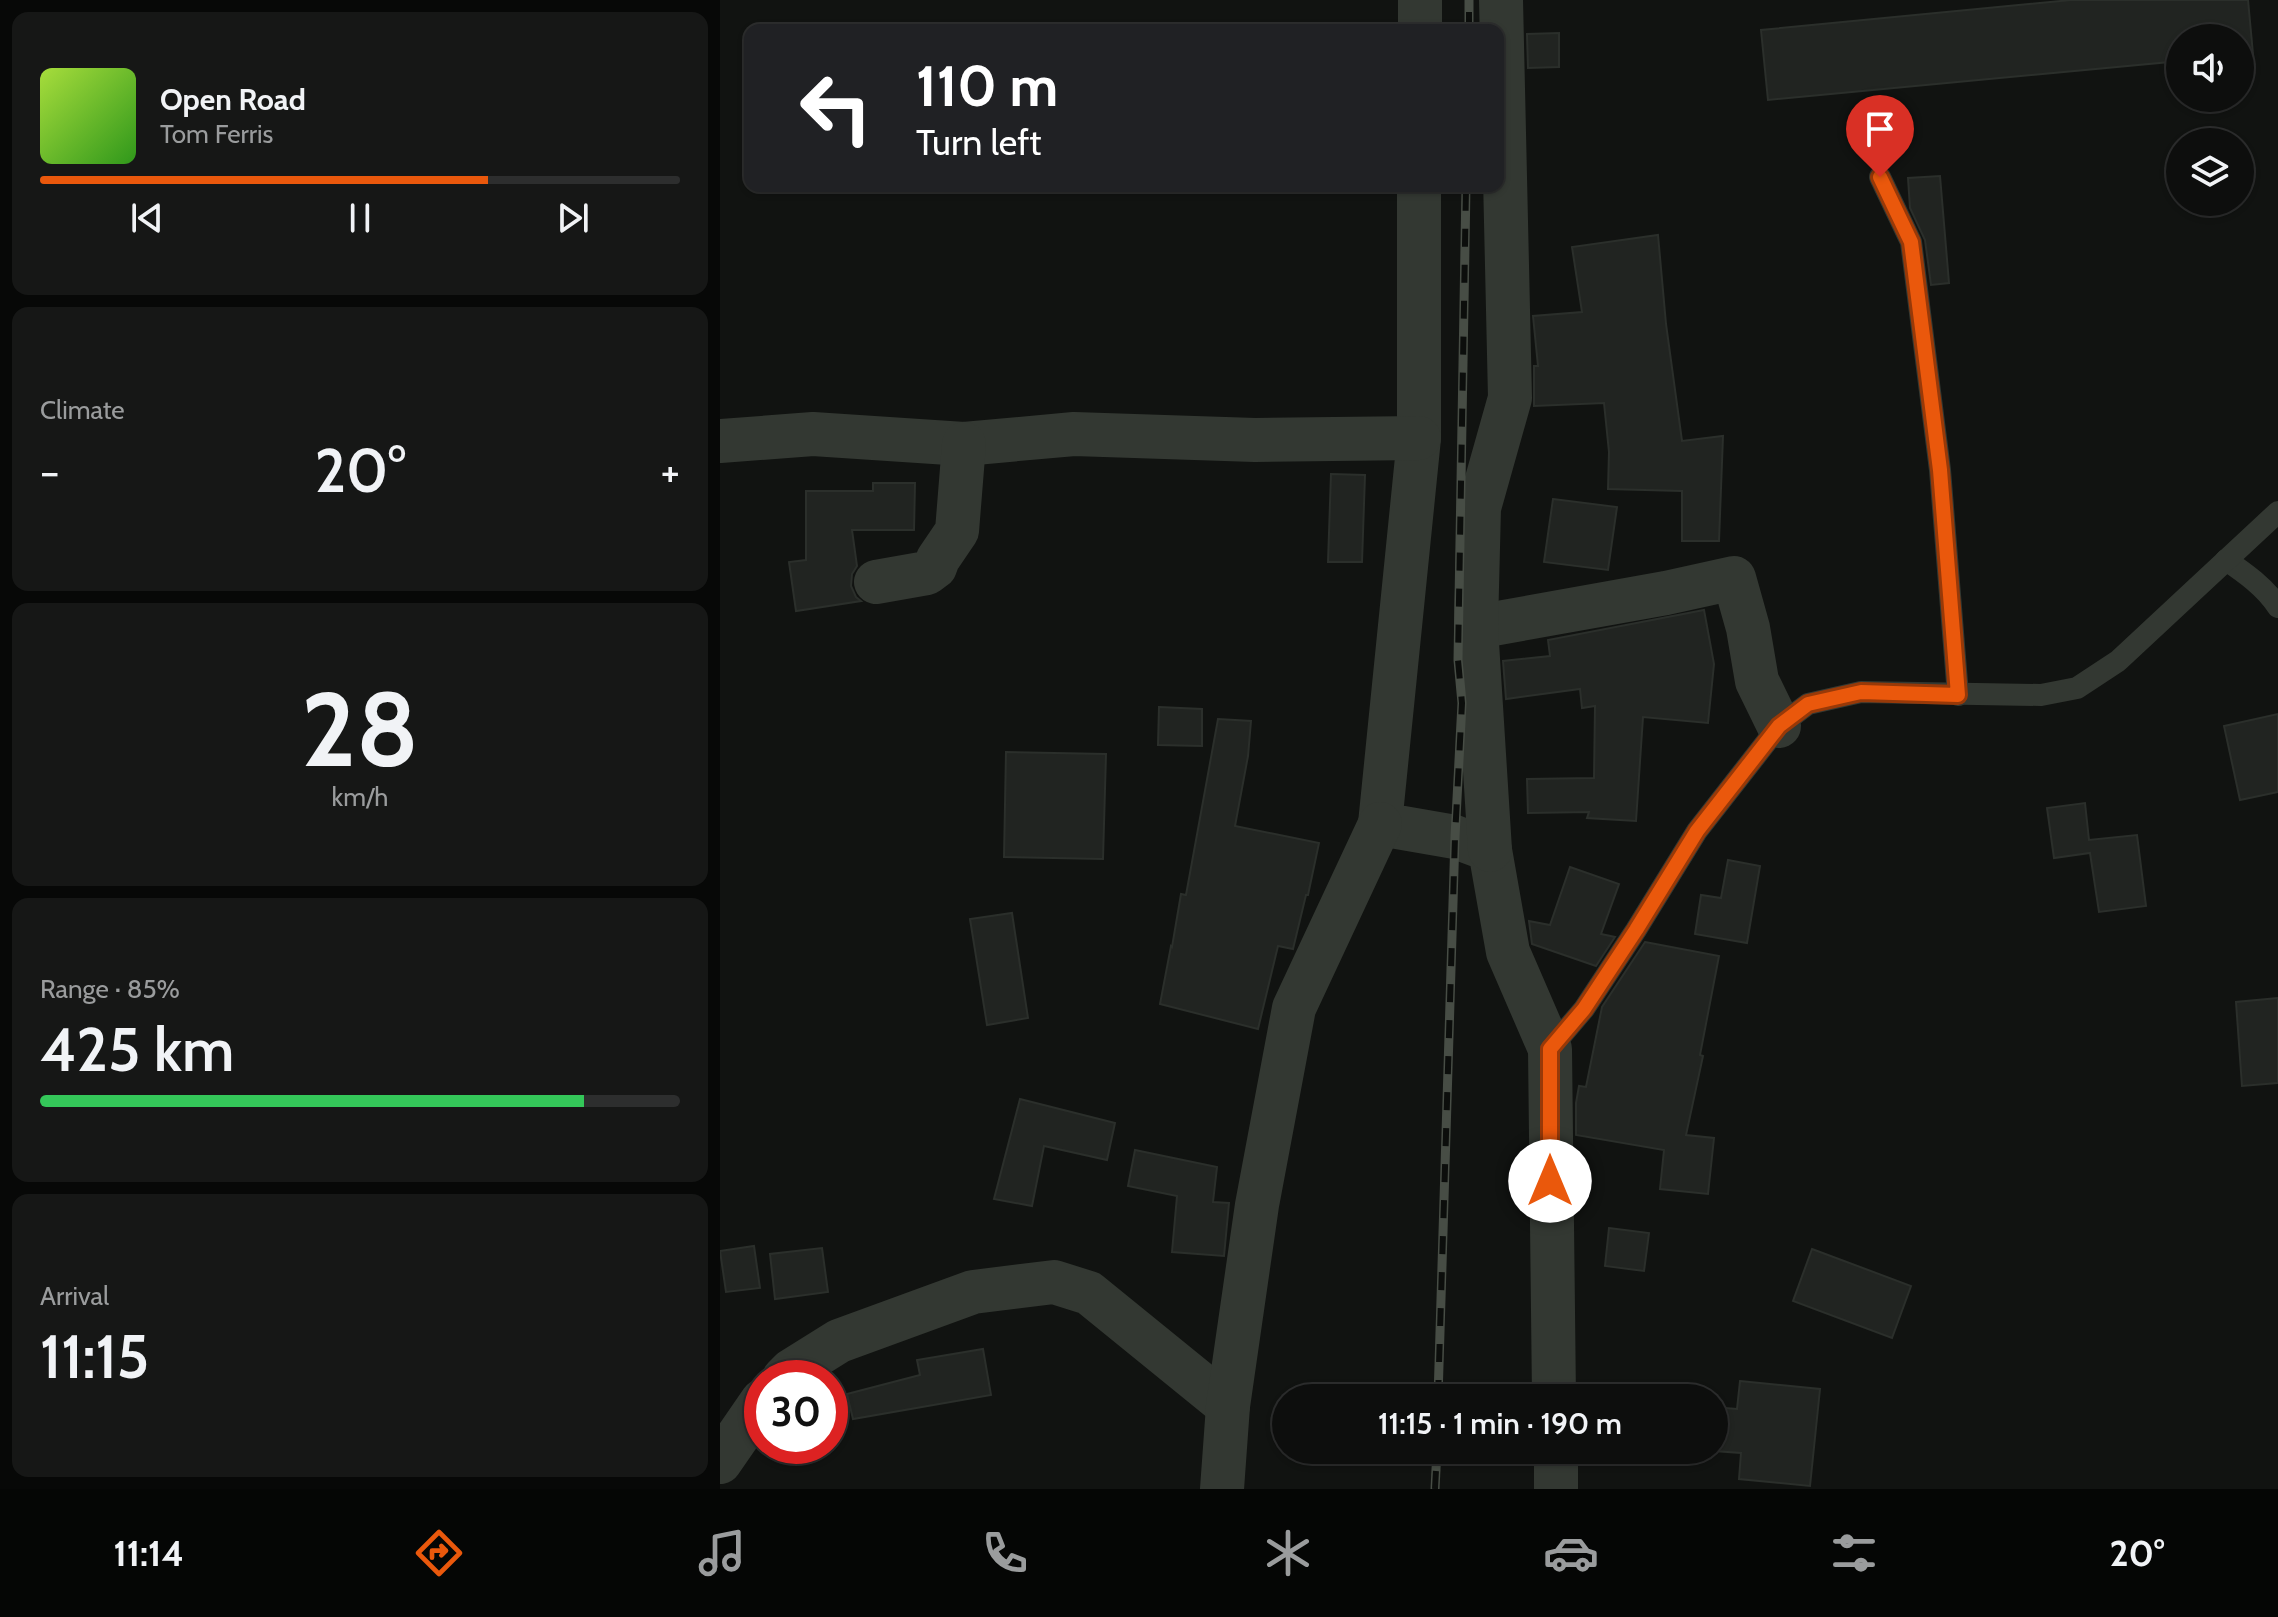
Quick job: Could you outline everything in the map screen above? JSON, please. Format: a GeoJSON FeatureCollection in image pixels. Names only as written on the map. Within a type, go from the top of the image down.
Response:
{"type":"FeatureCollection","features":[{"type":"Feature","properties":{"kind":"street"},"geometry":{"type":"LineString","coordinates":[[1420,0],[1420,24]]}},
{"type":"Feature","properties":{"kind":"street"},"geometry":{"type":"LineString","coordinates":[[1501,0],[1502,24]]}},
{"type":"Feature","properties":{"kind":"street"},"geometry":{"type":"LineString","coordinates":[[1504,133],[1510,398],[1479,508],[1476,627],[1490,850],[1508,952],[1550,1049],[1554,1384]]}},
{"type":"Feature","properties":{"kind":"street"},"geometry":{"type":"LineString","coordinates":[[1222,1489],[1228,1406],[1257,1205],[1294,1008],[1380,824],[1419,438],[1419,192]]}},
{"type":"Feature","properties":{"kind":"street"},"geometry":{"type":"LineString","coordinates":[[720,441],[813,434],[964,444],[1074,434],[1255,440],[1419,438]]}},
{"type":"Feature","properties":{"kind":"street"},"geometry":{"type":"LineString","coordinates":[[876,582],[927,573],[935,567],[957,531],[964,444]]}},
{"type":"Feature","properties":{"kind":"street"},"geometry":{"type":"LineString","coordinates":[[1476,627],[1734,578],[1748,628],[1757,681],[1779,726]]}},
{"type":"Feature","properties":{"kind":"street"},"geometry":{"type":"LineString","coordinates":[[1380,824],[1455,837],[1490,850]]}},
{"type":"Feature","properties":{"kind":"street"},"geometry":{"type":"LineString","coordinates":[[809,1360],[839,1341],[973,1292],[1054,1282],[1089,1293],[1228,1406]]}},
{"type":"Feature","properties":{"kind":"street"},"geometry":{"type":"LineString","coordinates":[[720,1462],[744,1427]]}},
{"type":"Feature","properties":{"kind":"street"},"geometry":{"type":"LineString","coordinates":[[1556,1464],[1556,1489]]}},
{"type":"Feature","properties":{"kind":"lane"},"geometry":{"type":"LineString","coordinates":[[1880,177],[1911,242],[1940,470],[1958,695]]}},
{"type":"Feature","properties":{"kind":"lane"},"geometry":{"type":"LineString","coordinates":[[1550,1049],[1584,1009],[1697,831],[1779,726],[1808,704],[1861,692],[2041,695],[2077,688],[2118,661],[2278,512]]}},
{"type":"Feature","properties":{"kind":"lane"},"geometry":{"type":"LineString","coordinates":[[2226,560],[2248,575],[2278,607]]}},
{"type":"Feature","properties":{"kind":"building"},"geometry":{"type":"Polygon","coordinates":[[[2071,0],[2248,0],[2250,24],[2166,24],[2166,62],[1768,100],[1761,30],[2071,0]]]}},
{"type":"Feature","properties":{"kind":"building"},"geometry":{"type":"Polygon","coordinates":[[[1559,33],[1559,67],[1528,68],[1527,34],[1559,33]]]}},
{"type":"Feature","properties":{"kind":"building"},"geometry":{"type":"Polygon","coordinates":[[[1940,176],[1949,283],[1931,285],[1925,240],[1910,208],[1908,178],[1940,176]]]}},
{"type":"Feature","properties":{"kind":"building"},"geometry":{"type":"Polygon","coordinates":[[[1658,235],[1682,441],[1723,436],[1719,541],[1682,541],[1682,491],[1608,489],[1609,452],[1604,403],[1534,406],[1534,366],[1538,366],[1533,316],[1582,312],[1572,247],[1658,235]]]}},
{"type":"Feature","properties":{"kind":"building"},"geometry":{"type":"Polygon","coordinates":[[[1331,474],[1365,475],[1362,562],[1328,562],[1331,474]]]}},
{"type":"Feature","properties":{"kind":"building"},"geometry":{"type":"Polygon","coordinates":[[[873,483],[915,483],[914,530],[852,530],[857,566],[852,574],[851,586],[861,601],[796,611],[789,562],[806,560],[806,491],[873,491],[873,483]]]}},
{"type":"Feature","properties":{"kind":"building"},"geometry":{"type":"Polygon","coordinates":[[[1553,499],[1617,507],[1608,570],[1544,562],[1553,499]]]}},
{"type":"Feature","properties":{"kind":"building"},"geometry":{"type":"Polygon","coordinates":[[[1704,610],[1714,664],[1708,723],[1643,717],[1636,821],[1587,818],[1589,812],[1528,813],[1527,779],[1594,778],[1595,706],[1582,708],[1580,689],[1506,699],[1503,661],[1550,656],[1548,640],[1704,610]]]}},
{"type":"Feature","properties":{"kind":"building"},"geometry":{"type":"Polygon","coordinates":[[[1159,707],[1202,709],[1202,746],[1158,745],[1159,707]]]}},
{"type":"Feature","properties":{"kind":"building"},"geometry":{"type":"Polygon","coordinates":[[[2278,714],[2278,792],[2240,800],[2224,726],[2278,714]]]}},
{"type":"Feature","properties":{"kind":"building"},"geometry":{"type":"Polygon","coordinates":[[[1218,719],[1251,721],[1235,826],[1319,843],[1293,949],[1278,946],[1258,1029],[1160,1004],[1181,894],[1186,895],[1218,719]]]}},
{"type":"Feature","properties":{"kind":"building"},"geometry":{"type":"Polygon","coordinates":[[[1006,752],[1106,754],[1103,859],[1004,857],[1006,752]]]}},
{"type":"Feature","properties":{"kind":"building"},"geometry":{"type":"Polygon","coordinates":[[[2085,803],[2089,840],[2137,835],[2146,906],[2099,912],[2090,853],[2054,858],[2047,808],[2085,803]]]}},
{"type":"Feature","properties":{"kind":"building"},"geometry":{"type":"Polygon","coordinates":[[[1728,860],[1760,866],[1747,943],[1695,934],[1701,895],[1721,898],[1728,860]]]}},
{"type":"Feature","properties":{"kind":"building"},"geometry":{"type":"Polygon","coordinates":[[[1570,867],[1619,884],[1601,934],[1615,937],[1596,966],[1532,944],[1529,921],[1550,925],[1570,867]]]}},
{"type":"Feature","properties":{"kind":"building"},"geometry":{"type":"Polygon","coordinates":[[[1012,913],[1028,1018],[987,1025],[970,919],[1012,913]]]}},
{"type":"Feature","properties":{"kind":"building"},"geometry":{"type":"Polygon","coordinates":[[[1645,942],[1719,956],[1686,1135],[1714,1138],[1708,1194],[1660,1189],[1664,1150],[1576,1135],[1579,1086],[1586,1087],[1602,1007],[1645,942]]]}},
{"type":"Feature","properties":{"kind":"building"},"geometry":{"type":"Polygon","coordinates":[[[2278,998],[2278,1083],[2242,1086],[2236,1002],[2278,998]]]}},
{"type":"Feature","properties":{"kind":"building"},"geometry":{"type":"Polygon","coordinates":[[[1020,1099],[1115,1123],[1107,1160],[1044,1146],[1032,1206],[994,1199],[1020,1099]]]}},
{"type":"Feature","properties":{"kind":"building"},"geometry":{"type":"Polygon","coordinates":[[[1135,1150],[1217,1167],[1213,1202],[1229,1203],[1224,1256],[1172,1252],[1177,1196],[1128,1186],[1135,1150]]]}},
{"type":"Feature","properties":{"kind":"building"},"geometry":{"type":"Polygon","coordinates":[[[1609,1228],[1649,1233],[1644,1271],[1605,1266],[1609,1228]]]}},
{"type":"Feature","properties":{"kind":"building"},"geometry":{"type":"Polygon","coordinates":[[[754,1246],[760,1288],[726,1292],[720,1251],[754,1246]]]}},
{"type":"Feature","properties":{"kind":"building"},"geometry":{"type":"Polygon","coordinates":[[[822,1248],[828,1292],[775,1299],[770,1254],[822,1248]]]}},
{"type":"Feature","properties":{"kind":"building"},"geometry":{"type":"Polygon","coordinates":[[[1812,1249],[1911,1286],[1892,1338],[1793,1301],[1812,1249]]]}},
{"type":"Feature","properties":{"kind":"building"},"geometry":{"type":"Polygon","coordinates":[[[983,1349],[991,1395],[853,1419],[848,1394],[920,1375],[917,1360],[983,1349]]]}},
{"type":"Feature","properties":{"kind":"building"},"geometry":{"type":"Polygon","coordinates":[[[1740,1381],[1820,1389],[1810,1486],[1739,1479],[1741,1453],[1728,1452],[1728,1408],[1737,1409],[1740,1381]]]}},
{"type":"Feature","properties":{"kind":"railway"},"geometry":{"type":"LineString","coordinates":[[1469,0],[1469,24]]}},
{"type":"Feature","properties":{"kind":"railway"},"geometry":{"type":"LineString","coordinates":[[1438,1384],[1462,703],[1458,660],[1466,192]]}},
{"type":"Feature","properties":{"kind":"railway"},"geometry":{"type":"LineString","coordinates":[[1435,1489],[1436,1464]]}},
{"type":"Feature","properties":{"kind":"route"},"geometry":{"type":"LineString","coordinates":[[1550,1181],[1550,1049],[1584,1009],[1697,831],[1764,742],[1808,704],[1861,692],[1958,695],[1940,470],[1911,242],[1880,177]]}}]}
